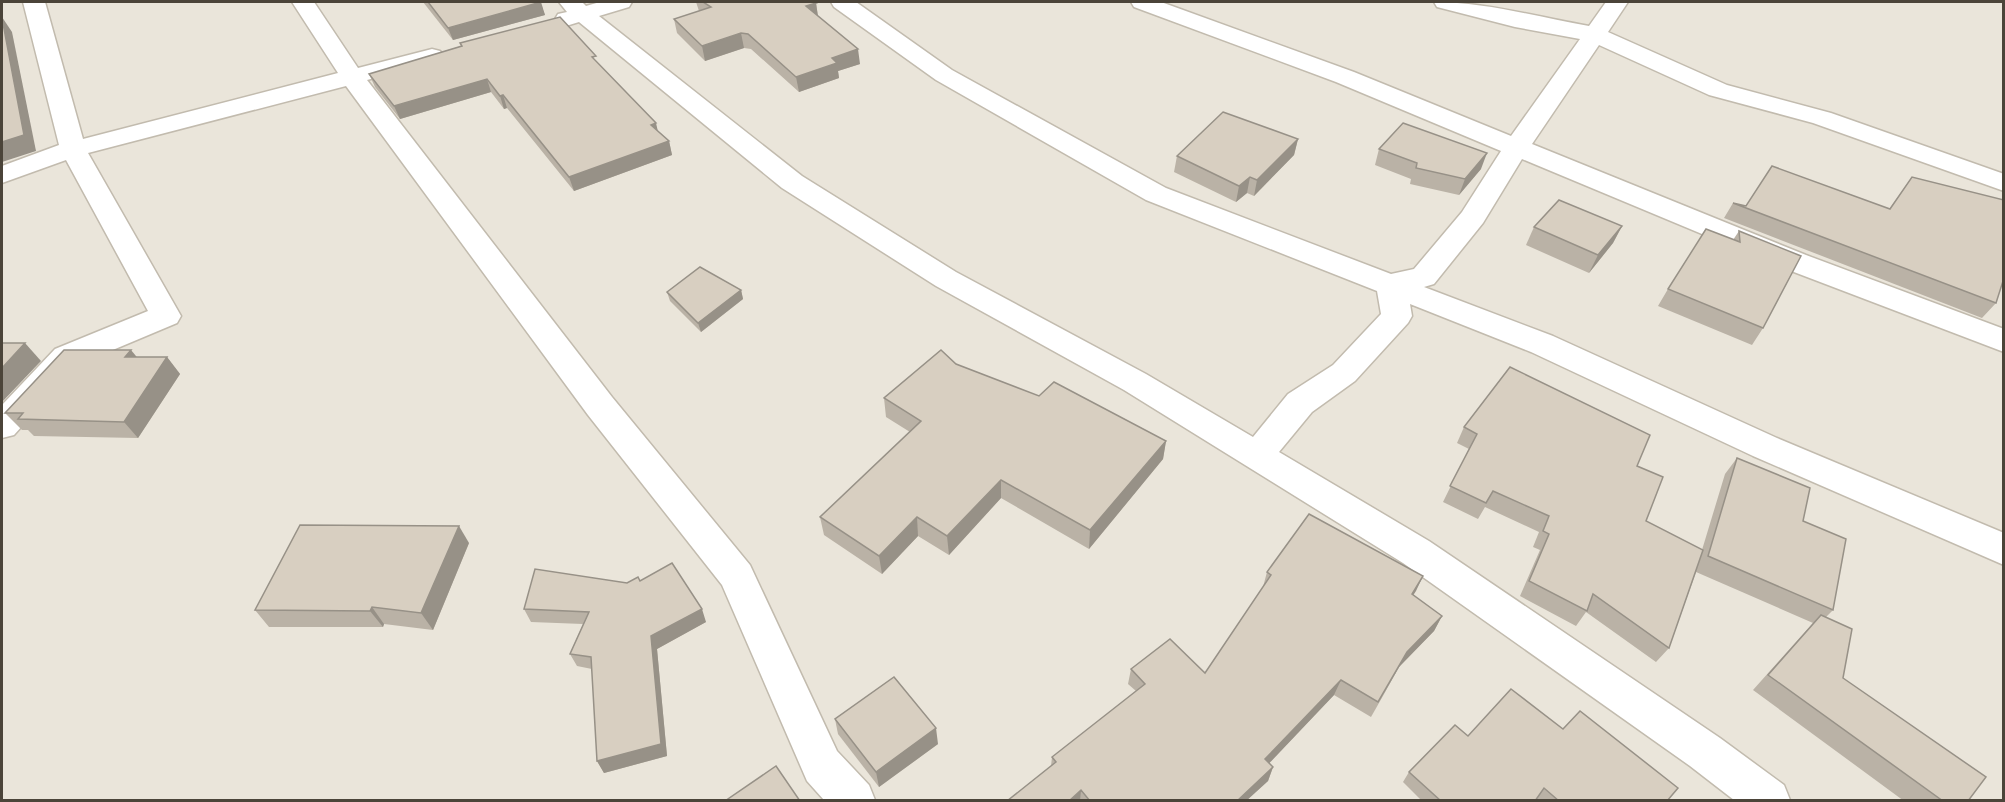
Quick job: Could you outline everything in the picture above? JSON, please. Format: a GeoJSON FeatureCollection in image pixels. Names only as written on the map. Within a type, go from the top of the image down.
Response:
{"type":"FeatureCollection","features":[{"type":"Feature","properties":{"kind":"street"},"geometry":{"type":"LineString","coordinates":[[2,426],[66,357],[166,316],[73,149],[34,2]]}},
{"type":"Feature","properties":{"kind":"street"},"geometry":{"type":"LineString","coordinates":[[303,2],[353,78],[600,406],[737,576],[822,766],[853,801]]}},
{"type":"Feature","properties":{"kind":"street"},"geometry":{"type":"LineString","coordinates":[[566,13],[621,2]]}},
{"type":"Feature","properties":{"kind":"street"},"geometry":{"type":"LineString","coordinates":[[842,2],[944,75],[1156,194],[1542,344],[1765,447],[2004,550]]}},
{"type":"Feature","properties":{"kind":"street"},"geometry":{"type":"LineString","coordinates":[[1142,2],[1345,77],[1796,262],[2004,341]]}},
{"type":"Feature","properties":{"kind":"street"},"geometry":{"type":"LineString","coordinates":[[1445,2],[1515,20],[1593,34],[1718,90],[1822,118],[2004,183]]}},
{"type":"Feature","properties":{"kind":"street"},"geometry":{"type":"LineString","coordinates":[[1391,284],[1424,278],[1473,217],[1516,148],[1617,2]]}},
{"type":"Feature","properties":{"kind":"street"},"geometry":{"type":"LineString","coordinates":[[566,13],[792,182],[946,279],[1136,382],[1416,552],[1705,752],[1768,801]]}},
{"type":"Feature","properties":{"kind":"street"},"geometry":{"type":"LineString","coordinates":[[2,175],[73,149],[353,78],[456,49]]}},
{"type":"Feature","properties":{"kind":"street"},"geometry":{"type":"LineString","coordinates":[[1257,456],[1300,403],[1344,373],[1397,316],[1391,284]]}},
{"type":"Feature","properties":{"kind":"shaded area"},"geometry":{"type":"Polygon","coordinates":[[[2,2],[2003,2],[2003,800],[2,800],[2,2]]]}},
{"type":"Feature","properties":{"kind":"building"},"geometry":{"type":"Polygon","coordinates":[[[428,2],[541,2],[448,28],[428,2]]]}},
{"type":"Feature","properties":{"kind":"building"},"geometry":{"type":"Polygon","coordinates":[[[703,2],[814,2],[816,3],[806,6],[858,49],[832,58],[837,63],[796,77],[748,34],[741,33],[702,46],[674,19],[711,7],[703,2]]]}},
{"type":"Feature","properties":{"kind":"building"},"geometry":{"type":"Polygon","coordinates":[[[560,17],[596,56],[592,57],[656,123],[651,125],[669,141],[569,177],[503,95],[500,96],[487,79],[394,106],[369,74],[462,46],[460,43],[560,17]]]}},
{"type":"Feature","properties":{"kind":"building"},"geometry":{"type":"Polygon","coordinates":[[[2,18],[24,135],[2,142],[2,18]]]}},
{"type":"Feature","properties":{"kind":"building"},"geometry":{"type":"Polygon","coordinates":[[[1223,112],[1298,139],[1257,180],[1250,177],[1239,186],[1177,156],[1223,112]]]}},
{"type":"Feature","properties":{"kind":"building"},"geometry":{"type":"Polygon","coordinates":[[[1403,123],[1487,153],[1465,179],[1416,168],[1417,163],[1379,149],[1403,123]]]}},
{"type":"Feature","properties":{"kind":"building"},"geometry":{"type":"Polygon","coordinates":[[[1772,166],[1890,209],[1912,177],[2004,200],[2004,278],[1996,303],[1733,203],[1746,206],[1772,166]]]}},
{"type":"Feature","properties":{"kind":"building"},"geometry":{"type":"Polygon","coordinates":[[[1559,200],[1622,226],[1598,255],[1534,227],[1559,200]]]}},
{"type":"Feature","properties":{"kind":"building"},"geometry":{"type":"Polygon","coordinates":[[[1706,229],[1740,242],[1739,231],[1801,256],[1763,328],[1668,289],[1706,229]]]}},
{"type":"Feature","properties":{"kind":"building"},"geometry":{"type":"Polygon","coordinates":[[[700,267],[741,290],[698,323],[667,292],[700,267]]]}},
{"type":"Feature","properties":{"kind":"building"},"geometry":{"type":"Polygon","coordinates":[[[2,343],[25,343],[2,368],[2,343]]]}},
{"type":"Feature","properties":{"kind":"building"},"geometry":{"type":"Polygon","coordinates":[[[64,350],[131,350],[125,357],[167,357],[124,422],[18,419],[23,413],[5,413],[64,350]]]}},
{"type":"Feature","properties":{"kind":"building"},"geometry":{"type":"Polygon","coordinates":[[[941,350],[956,364],[1039,396],[1054,382],[1166,441],[1090,530],[1001,480],[947,536],[917,517],[879,556],[820,517],[921,421],[884,398],[941,350]]]}},
{"type":"Feature","properties":{"kind":"building"},"geometry":{"type":"Polygon","coordinates":[[[1510,367],[1650,435],[1637,466],[1663,477],[1646,521],[1703,550],[1669,648],[1593,594],[1587,611],[1529,581],[1549,534],[1543,531],[1549,516],[1493,491],[1486,503],[1450,486],[1477,434],[1464,427],[1510,367]]]}},
{"type":"Feature","properties":{"kind":"building"},"geometry":{"type":"Polygon","coordinates":[[[1737,458],[1810,488],[1803,521],[1846,539],[1833,610],[1708,556],[1737,458]]]}},
{"type":"Feature","properties":{"kind":"building"},"geometry":{"type":"Polygon","coordinates":[[[1309,514],[1423,576],[1412,594],[1442,616],[1407,652],[1378,702],[1341,680],[1265,759],[1273,767],[1237,801],[1090,801],[1081,790],[1069,801],[1007,801],[1056,762],[1052,757],[1145,684],[1131,669],[1170,639],[1205,673],[1271,575],[1267,572],[1309,514]]]}},
{"type":"Feature","properties":{"kind":"building"},"geometry":{"type":"Polygon","coordinates":[[[300,525],[459,526],[421,613],[372,607],[370,611],[255,610],[300,525]]]}},
{"type":"Feature","properties":{"kind":"building"},"geometry":{"type":"Polygon","coordinates":[[[672,563],[702,609],[651,636],[661,744],[597,761],[591,657],[570,654],[589,612],[524,609],[535,569],[627,583],[638,577],[640,581],[672,563]]]}},
{"type":"Feature","properties":{"kind":"building"},"geometry":{"type":"Polygon","coordinates":[[[1821,615],[1852,629],[1843,678],[1986,777],[1968,801],[1943,801],[1768,675],[1821,615]]]}},
{"type":"Feature","properties":{"kind":"building"},"geometry":{"type":"Polygon","coordinates":[[[894,677],[936,728],[876,772],[835,719],[894,677]]]}},
{"type":"Feature","properties":{"kind":"building"},"geometry":{"type":"Polygon","coordinates":[[[1511,689],[1563,729],[1580,711],[1678,788],[1667,801],[1559,801],[1544,788],[1535,801],[1441,801],[1409,772],[1455,725],[1468,736],[1511,689]]]}},
{"type":"Feature","properties":{"kind":"building"},"geometry":{"type":"Polygon","coordinates":[[[776,766],[800,801],[725,801],[776,766]]]}}]}
